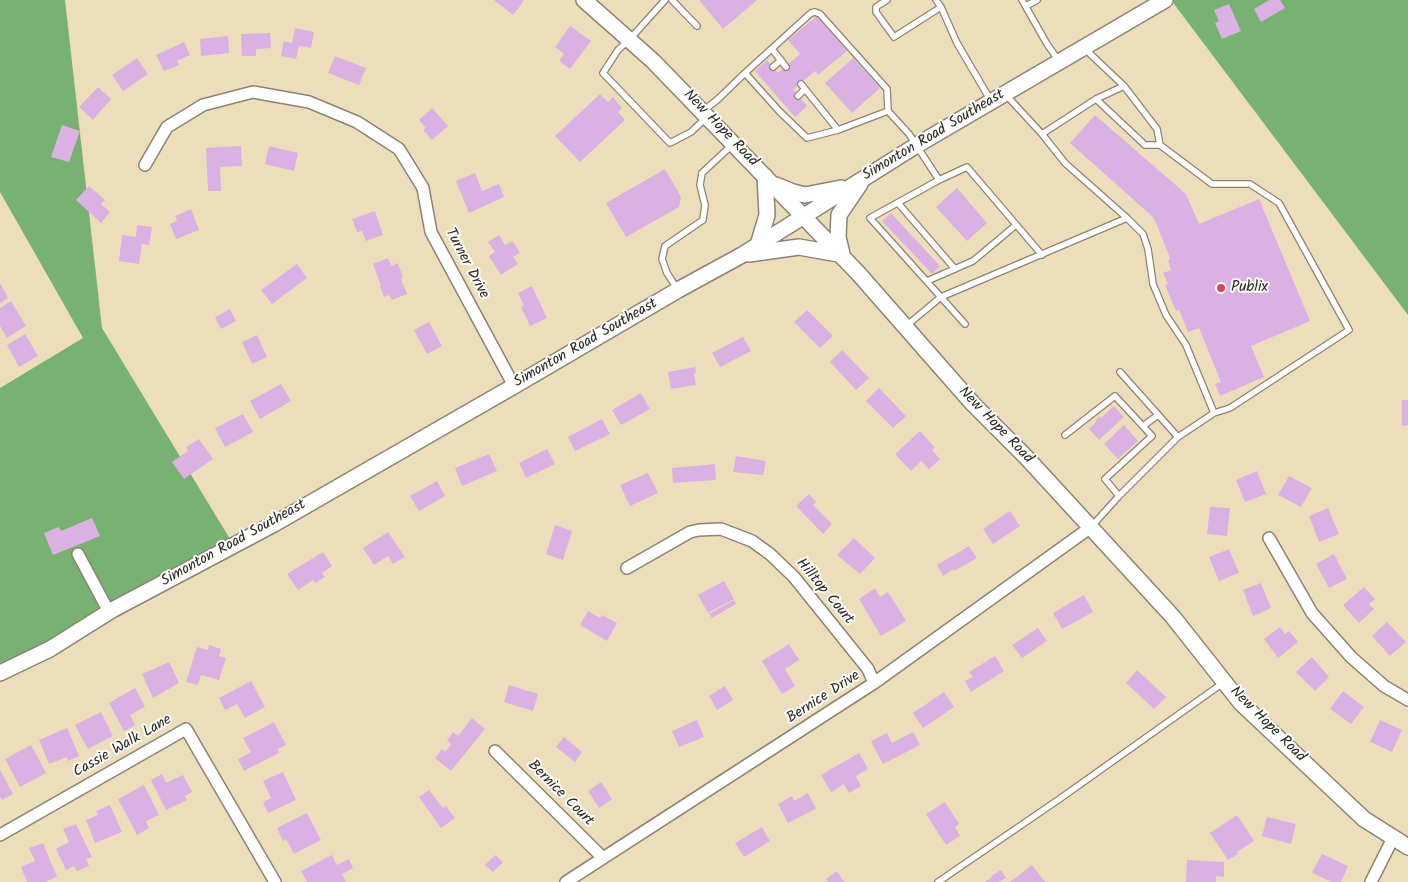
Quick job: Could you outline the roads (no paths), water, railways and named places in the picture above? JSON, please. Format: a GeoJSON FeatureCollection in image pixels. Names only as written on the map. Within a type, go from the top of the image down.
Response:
{"type":"FeatureCollection","features":[{"type":"Feature","properties":{"kind":"street","name":"New Hope Road"},"geometry":{"type":"LineString","coordinates":[[584,0],[630,39],[705,114],[841,257],[973,404],[1091,527],[1173,617],[1241,703],[1364,819],[1408,847]]}},
{"type":"Feature","properties":{"kind":"street","name":"Simonton Road Southeast"},"geometry":{"type":"LineString","coordinates":[[0,673],[50,649],[109,612],[274,524],[678,290],[742,255],[916,145],[1165,0]]}},
{"type":"Feature","properties":{"kind":"street","name":"Turner Drive"},"geometry":{"type":"LineString","coordinates":[[145,165],[167,127],[204,105],[253,92],[309,102],[357,122],[399,149],[423,188],[431,232],[514,386]]}},
{"type":"Feature","properties":{"kind":"street"},"geometry":{"type":"LineString","coordinates":[[758,245],[767,215],[767,179],[794,192],[805,195],[858,182]]}},
{"type":"Feature","properties":{"kind":"street"},"geometry":{"type":"LineString","coordinates":[[742,255],[799,247],[841,257],[838,237],[839,215],[858,182]]}},
{"type":"Feature","properties":{"kind":"street","name":"Bernice Drive"},"geometry":{"type":"LineString","coordinates":[[566,882],[874,683],[1091,527]]}},
{"type":"Feature","properties":{"kind":"street","name":"Hilltop Court"},"geometry":{"type":"LineString","coordinates":[[627,568],[690,532],[699,530],[721,529],[752,541],[770,554],[794,577],[868,670],[874,683]]}},
{"type":"Feature","properties":{"kind":"street"},"geometry":{"type":"LineString","coordinates":[[1269,538],[1312,613],[1351,657],[1384,686],[1408,700]]}},
{"type":"Feature","properties":{"kind":"street"},"geometry":{"type":"LineString","coordinates":[[78,554],[109,612]]}},
{"type":"Feature","properties":{"kind":"street","name":"Cassie Walk Lane"},"geometry":{"type":"LineString","coordinates":[[0,835],[186,729],[275,882]]}},
{"type":"Feature","properties":{"kind":"street","name":"Bernice Court"},"geometry":{"type":"LineString","coordinates":[[495,751],[603,858]]}},
{"type":"Feature","properties":{"kind":"street"},"geometry":{"type":"LineString","coordinates":[[1371,882],[1393,838]]}},
{"type":"Feature","properties":{"kind":"lane"},"geometry":{"type":"LineString","coordinates":[[664,0],[618,50],[603,74],[670,143],[691,132],[717,100],[810,13],[820,14],[887,89],[888,111],[916,145],[939,180]]}},
{"type":"Feature","properties":{"kind":"lane"},"geometry":{"type":"LineString","coordinates":[[672,0],[696,26]]}},
{"type":"Feature","properties":{"kind":"lane"},"geometry":{"type":"LineString","coordinates":[[887,0],[876,7],[876,12],[894,36],[941,7]]}},
{"type":"Feature","properties":{"kind":"lane"},"geometry":{"type":"LineString","coordinates":[[936,0],[941,7],[956,43],[991,100]]}},
{"type":"Feature","properties":{"kind":"lane"},"geometry":{"type":"LineString","coordinates":[[1022,0],[1059,61]]}},
{"type":"Feature","properties":{"kind":"lane"},"geometry":{"type":"LineString","coordinates":[[1026,6],[1037,0]]}},
{"type":"Feature","properties":{"kind":"lane"},"geometry":{"type":"LineString","coordinates":[[1083,47],[1124,86],[1157,129],[1160,145]]}},
{"type":"Feature","properties":{"kind":"lane"},"geometry":{"type":"LineString","coordinates":[[772,49],[786,67]]}},
{"type":"Feature","properties":{"kind":"lane"},"geometry":{"type":"LineString","coordinates":[[773,67],[781,60]]}},
{"type":"Feature","properties":{"kind":"lane"},"geometry":{"type":"LineString","coordinates":[[745,74],[807,138],[838,130],[888,111]]}},
{"type":"Feature","properties":{"kind":"lane"},"geometry":{"type":"LineString","coordinates":[[754,84],[761,78]]}},
{"type":"Feature","properties":{"kind":"lane"},"geometry":{"type":"LineString","coordinates":[[801,84],[838,130]]}},
{"type":"Feature","properties":{"kind":"lane"},"geometry":{"type":"LineString","coordinates":[[1042,134],[1096,99],[1124,86]]}},
{"type":"Feature","properties":{"kind":"lane"},"geometry":{"type":"LineString","coordinates":[[798,96],[805,89]]}},
{"type":"Feature","properties":{"kind":"lane"},"geometry":{"type":"LineString","coordinates":[[766,97],[772,91]]}},
{"type":"Feature","properties":{"kind":"lane"},"geometry":{"type":"LineString","coordinates":[[1005,93],[1042,134],[1065,164],[1143,234],[1148,249],[1153,284],[1166,316],[1186,345],[1214,413]]}},
{"type":"Feature","properties":{"kind":"lane"},"geometry":{"type":"LineString","coordinates":[[1091,527],[1178,437],[1214,413],[1230,408],[1349,330],[1279,203],[1250,184],[1212,184],[1160,145],[1145,145],[1096,99]]}},
{"type":"Feature","properties":{"kind":"lane"},"geometry":{"type":"LineString","coordinates":[[779,111],[785,106]]}},
{"type":"Feature","properties":{"kind":"lane"},"geometry":{"type":"LineString","coordinates":[[678,290],[667,273],[662,259],[665,246],[703,220],[705,205],[700,186],[702,172],[734,144]]}},
{"type":"Feature","properties":{"kind":"lane"},"geometry":{"type":"LineString","coordinates":[[965,324],[870,218],[939,180],[967,167],[1042,255]]}},
{"type":"Feature","properties":{"kind":"lane"},"geometry":{"type":"LineString","coordinates":[[898,203],[955,268]]}},
{"type":"Feature","properties":{"kind":"lane"},"geometry":{"type":"LineString","coordinates":[[905,327],[941,297],[1127,218]]}},
{"type":"Feature","properties":{"kind":"lane"},"geometry":{"type":"LineString","coordinates":[[927,281],[973,261],[1016,225]]}},
{"type":"Feature","properties":{"kind":"lane"},"geometry":{"type":"LineString","coordinates":[[1120,372],[1178,437]]}},
{"type":"Feature","properties":{"kind":"lane"},"geometry":{"type":"LineString","coordinates":[[1065,435],[1115,396],[1152,436],[1105,479],[1119,496]]}},
{"type":"Feature","properties":{"kind":"lane"},"geometry":{"type":"LineString","coordinates":[[1143,426],[1158,415]]}},
{"type":"Feature","properties":{"kind":"lane"},"geometry":{"type":"LineString","coordinates":[[938,882],[1058,800],[1224,682]]}},
{"type":"Feature","properties":{"kind":"place","name":"Publix"},"geometry":{"type":"Point","coordinates":[1221,288]}}]}
